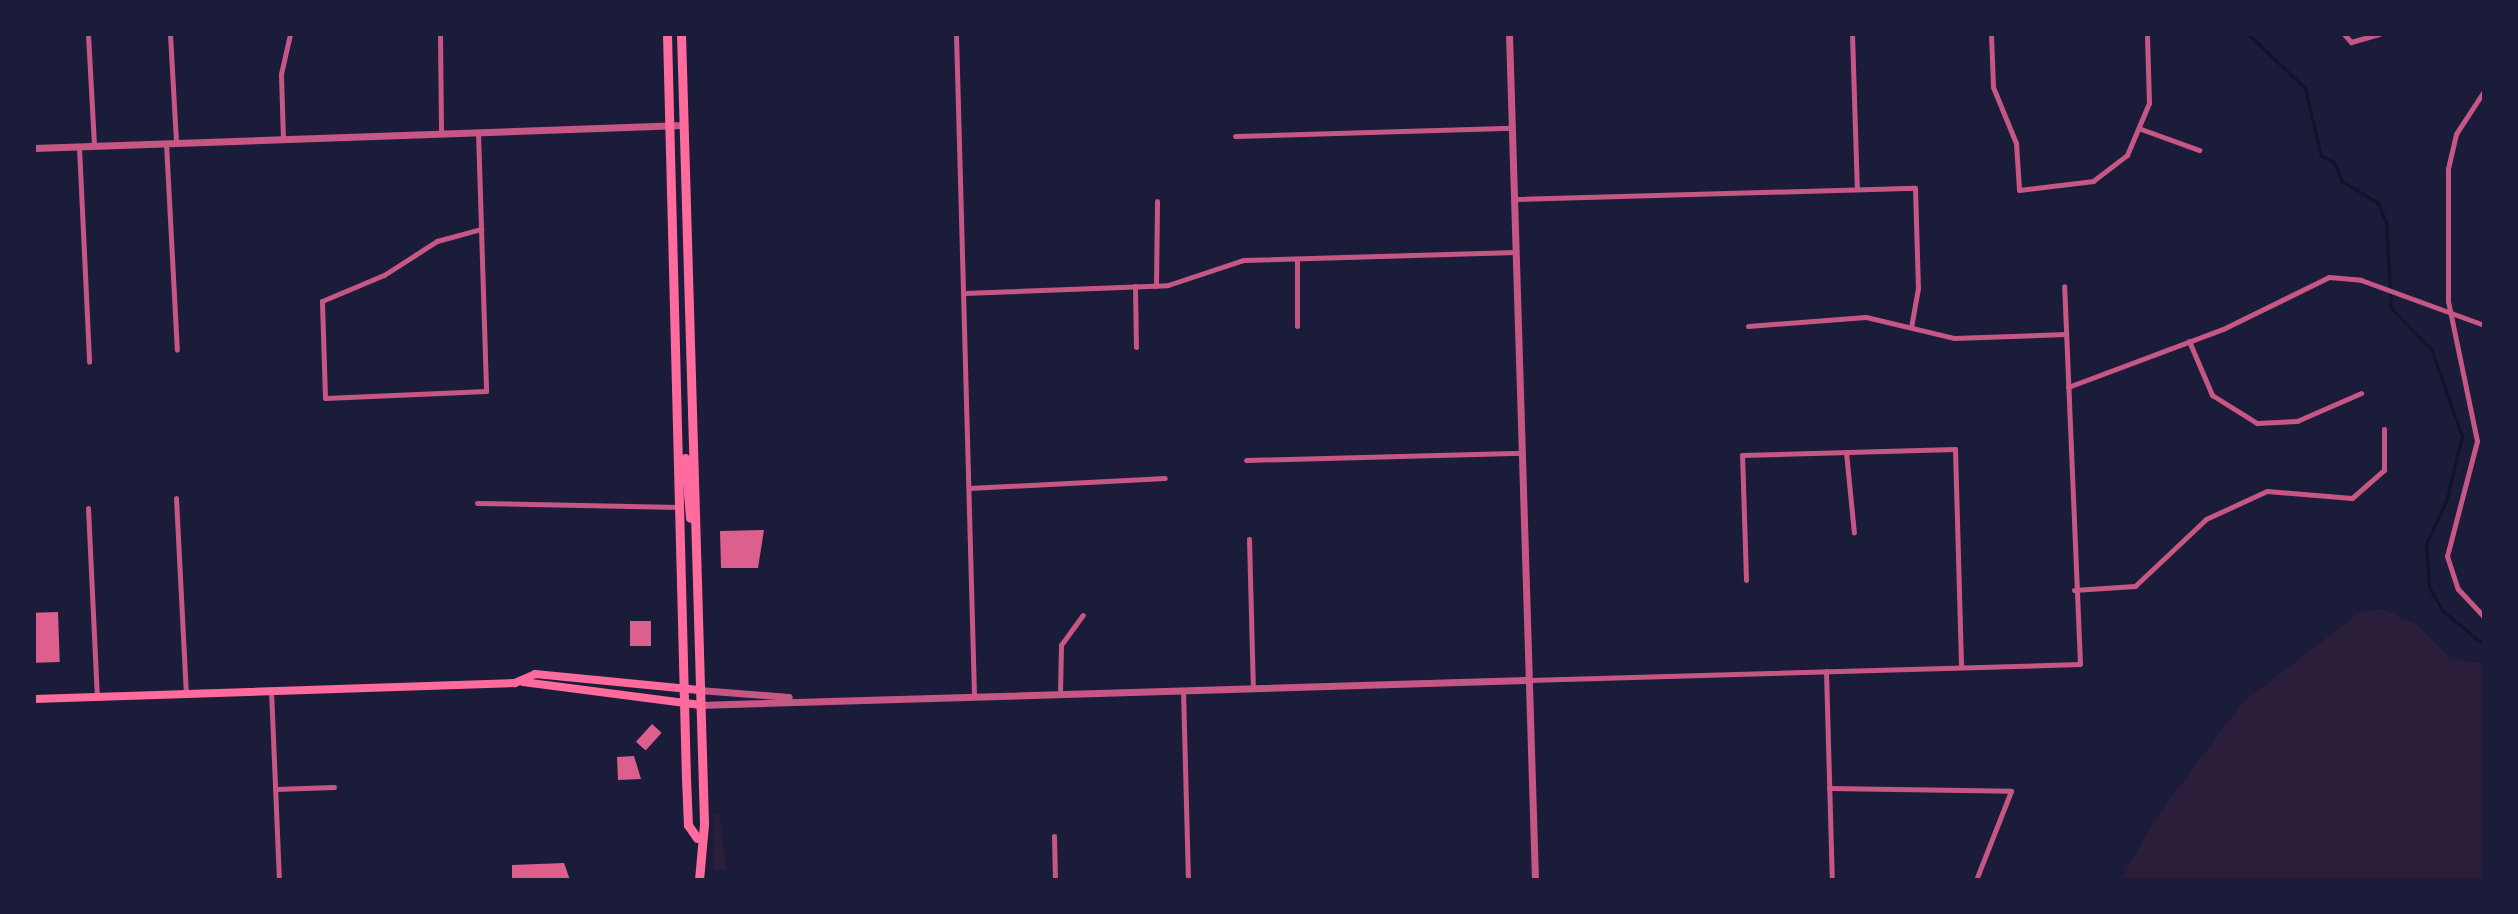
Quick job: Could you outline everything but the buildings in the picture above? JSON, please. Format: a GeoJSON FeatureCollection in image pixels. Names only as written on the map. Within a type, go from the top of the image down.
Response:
{"type":"FeatureCollection","features":[{"type":"Feature","properties":{"kind":"main road"},"geometry":{"type":"LineString","coordinates":[[667,34],[688,825],[697,838]]}},
{"type":"Feature","properties":{"kind":"main road"},"geometry":{"type":"LineString","coordinates":[[681,34],[704,824],[697,838],[699,880]]}},
{"type":"Feature","properties":{"kind":"main road"},"geometry":{"type":"LineString","coordinates":[[678,412],[694,523]]}},
{"type":"Feature","properties":{"kind":"main road"},"geometry":{"type":"LineString","coordinates":[[523,682],[535,674],[575,675],[699,690]]}},
{"type":"Feature","properties":{"kind":"main road"},"geometry":{"type":"LineString","coordinates":[[34,699],[523,682],[699,705]]}},
{"type":"Feature","properties":{"kind":"street"},"geometry":{"type":"LineString","coordinates":[[88,34],[94,146]]}},
{"type":"Feature","properties":{"kind":"street"},"geometry":{"type":"LineString","coordinates":[[170,34],[176,143]]}},
{"type":"Feature","properties":{"kind":"street"},"geometry":{"type":"LineString","coordinates":[[283,139],[280,84],[290,34]]}},
{"type":"Feature","properties":{"kind":"street"},"geometry":{"type":"LineString","coordinates":[[440,34],[441,133]]}},
{"type":"Feature","properties":{"kind":"street"},"geometry":{"type":"LineString","coordinates":[[956,34],[974,695]]}},
{"type":"Feature","properties":{"kind":"street"},"geometry":{"type":"LineString","coordinates":[[1509,34],[1535,880]]}},
{"type":"Feature","properties":{"kind":"street"},"geometry":{"type":"LineString","coordinates":[[1852,34],[1857,189]]}},
{"type":"Feature","properties":{"kind":"street"},"geometry":{"type":"LineString","coordinates":[[1991,34],[1993,87],[2016,143],[2019,190],[2093,181],[2122,161],[2141,129],[2151,88],[2147,35]]}},
{"type":"Feature","properties":{"kind":"street"},"geometry":{"type":"LineString","coordinates":[[2344,34],[2351,42],[2379,34]]}},
{"type":"Feature","properties":{"kind":"street"},"geometry":{"type":"LineString","coordinates":[[2484,91],[2464,115],[2449,155],[2451,313],[2477,441],[2447,556],[2458,589],[2484,617]]}},
{"type":"Feature","properties":{"kind":"street"},"geometry":{"type":"LineString","coordinates":[[34,148],[683,125]]}},
{"type":"Feature","properties":{"kind":"street"},"geometry":{"type":"LineString","coordinates":[[1235,136],[1512,128]]}},
{"type":"Feature","properties":{"kind":"street"},"geometry":{"type":"LineString","coordinates":[[2141,129],[2199,150]]}},
{"type":"Feature","properties":{"kind":"street"},"geometry":{"type":"LineString","coordinates":[[478,132],[481,229],[486,391],[325,398],[322,301],[384,275],[437,241],[481,229]]}},
{"type":"Feature","properties":{"kind":"street"},"geometry":{"type":"LineString","coordinates":[[166,143],[177,350]]}},
{"type":"Feature","properties":{"kind":"street"},"geometry":{"type":"LineString","coordinates":[[79,147],[89,362]]}},
{"type":"Feature","properties":{"kind":"street"},"geometry":{"type":"LineString","coordinates":[[1514,199],[1915,188],[1918,288],[1911,326]]}},
{"type":"Feature","properties":{"kind":"street"},"geometry":{"type":"LineString","coordinates":[[1156,286],[1157,201]]}},
{"type":"Feature","properties":{"kind":"street"},"geometry":{"type":"LineString","coordinates":[[964,293],[1156,286],[1236,261],[1516,252]]}},
{"type":"Feature","properties":{"kind":"street"},"geometry":{"type":"LineString","coordinates":[[1297,259],[1297,326]]}},
{"type":"Feature","properties":{"kind":"street"},"geometry":{"type":"LineString","coordinates":[[2068,387],[2189,341],[2317,279],[2377,285],[2484,325]]}},
{"type":"Feature","properties":{"kind":"street"},"geometry":{"type":"LineString","coordinates":[[1135,286],[1136,347]]}},
{"type":"Feature","properties":{"kind":"street"},"geometry":{"type":"LineString","coordinates":[[699,705],[789,697],[1183,690],[2080,664],[2074,590],[2064,286]]}},
{"type":"Feature","properties":{"kind":"street"},"geometry":{"type":"LineString","coordinates":[[1748,326],[1850,316],[1911,326],[1954,338],[2066,334]]}},
{"type":"Feature","properties":{"kind":"street"},"geometry":{"type":"LineString","coordinates":[[2189,341],[2212,395],[2257,423],[2297,421],[2361,393]]}},
{"type":"Feature","properties":{"kind":"street"},"geometry":{"type":"LineString","coordinates":[[2074,590],[2135,586],[2206,519],[2267,491],[2352,498],[2384,470],[2384,429]]}},
{"type":"Feature","properties":{"kind":"street"},"geometry":{"type":"LineString","coordinates":[[1746,580],[1742,455],[1955,449],[1961,666]]}},
{"type":"Feature","properties":{"kind":"street"},"geometry":{"type":"LineString","coordinates":[[1846,452],[1854,533]]}},
{"type":"Feature","properties":{"kind":"street"},"geometry":{"type":"LineString","coordinates":[[1246,460],[1522,453]]}},
{"type":"Feature","properties":{"kind":"street"},"geometry":{"type":"LineString","coordinates":[[969,488],[1165,478]]}},
{"type":"Feature","properties":{"kind":"street"},"geometry":{"type":"LineString","coordinates":[[176,498],[186,694]]}},
{"type":"Feature","properties":{"kind":"street"},"geometry":{"type":"LineString","coordinates":[[477,503],[679,507]]}},
{"type":"Feature","properties":{"kind":"street"},"geometry":{"type":"LineString","coordinates":[[88,508],[97,697]]}},
{"type":"Feature","properties":{"kind":"street"},"geometry":{"type":"LineString","coordinates":[[1249,539],[1253,688]]}},
{"type":"Feature","properties":{"kind":"street"},"geometry":{"type":"LineString","coordinates":[[1060,693],[1061,645],[1083,615]]}},
{"type":"Feature","properties":{"kind":"street"},"geometry":{"type":"LineString","coordinates":[[1826,671],[1832,880]]}},
{"type":"Feature","properties":{"kind":"street"},"geometry":{"type":"LineString","coordinates":[[271,690],[279,880]]}},
{"type":"Feature","properties":{"kind":"street"},"geometry":{"type":"LineString","coordinates":[[699,690],[789,697]]}},
{"type":"Feature","properties":{"kind":"street"},"geometry":{"type":"LineString","coordinates":[[1183,690],[1188,880]]}},
{"type":"Feature","properties":{"kind":"street"},"geometry":{"type":"LineString","coordinates":[[275,789],[334,787]]}},
{"type":"Feature","properties":{"kind":"street"},"geometry":{"type":"LineString","coordinates":[[1829,788],[2011,791],[1976,880]]}},
{"type":"Feature","properties":{"kind":"street"},"geometry":{"type":"LineString","coordinates":[[1054,836],[1055,880]]}},
{"type":"Feature","properties":{"kind":"shaded area"},"geometry":{"type":"Polygon","coordinates":[[[2382,609],[2416,624],[2451,659],[2484,664],[2484,880],[2121,880],[2155,819],[2243,702],[2359,613],[2382,609]]]}},
{"type":"Feature","properties":{"kind":"shaded area"},"geometry":{"type":"Polygon","coordinates":[[[714,813],[720,814],[726,869],[713,869],[714,813]]]}},
{"type":"Feature","properties":{"kind":"waterway"},"geometry":{"type":"LineString","coordinates":[[2248,34],[2305,88],[2321,156],[2334,162],[2342,181],[2378,203],[2386,222],[2391,308],[2431,349],[2462,436],[2446,501],[2426,544],[2429,587],[2443,611],[2484,645]]}}]}
